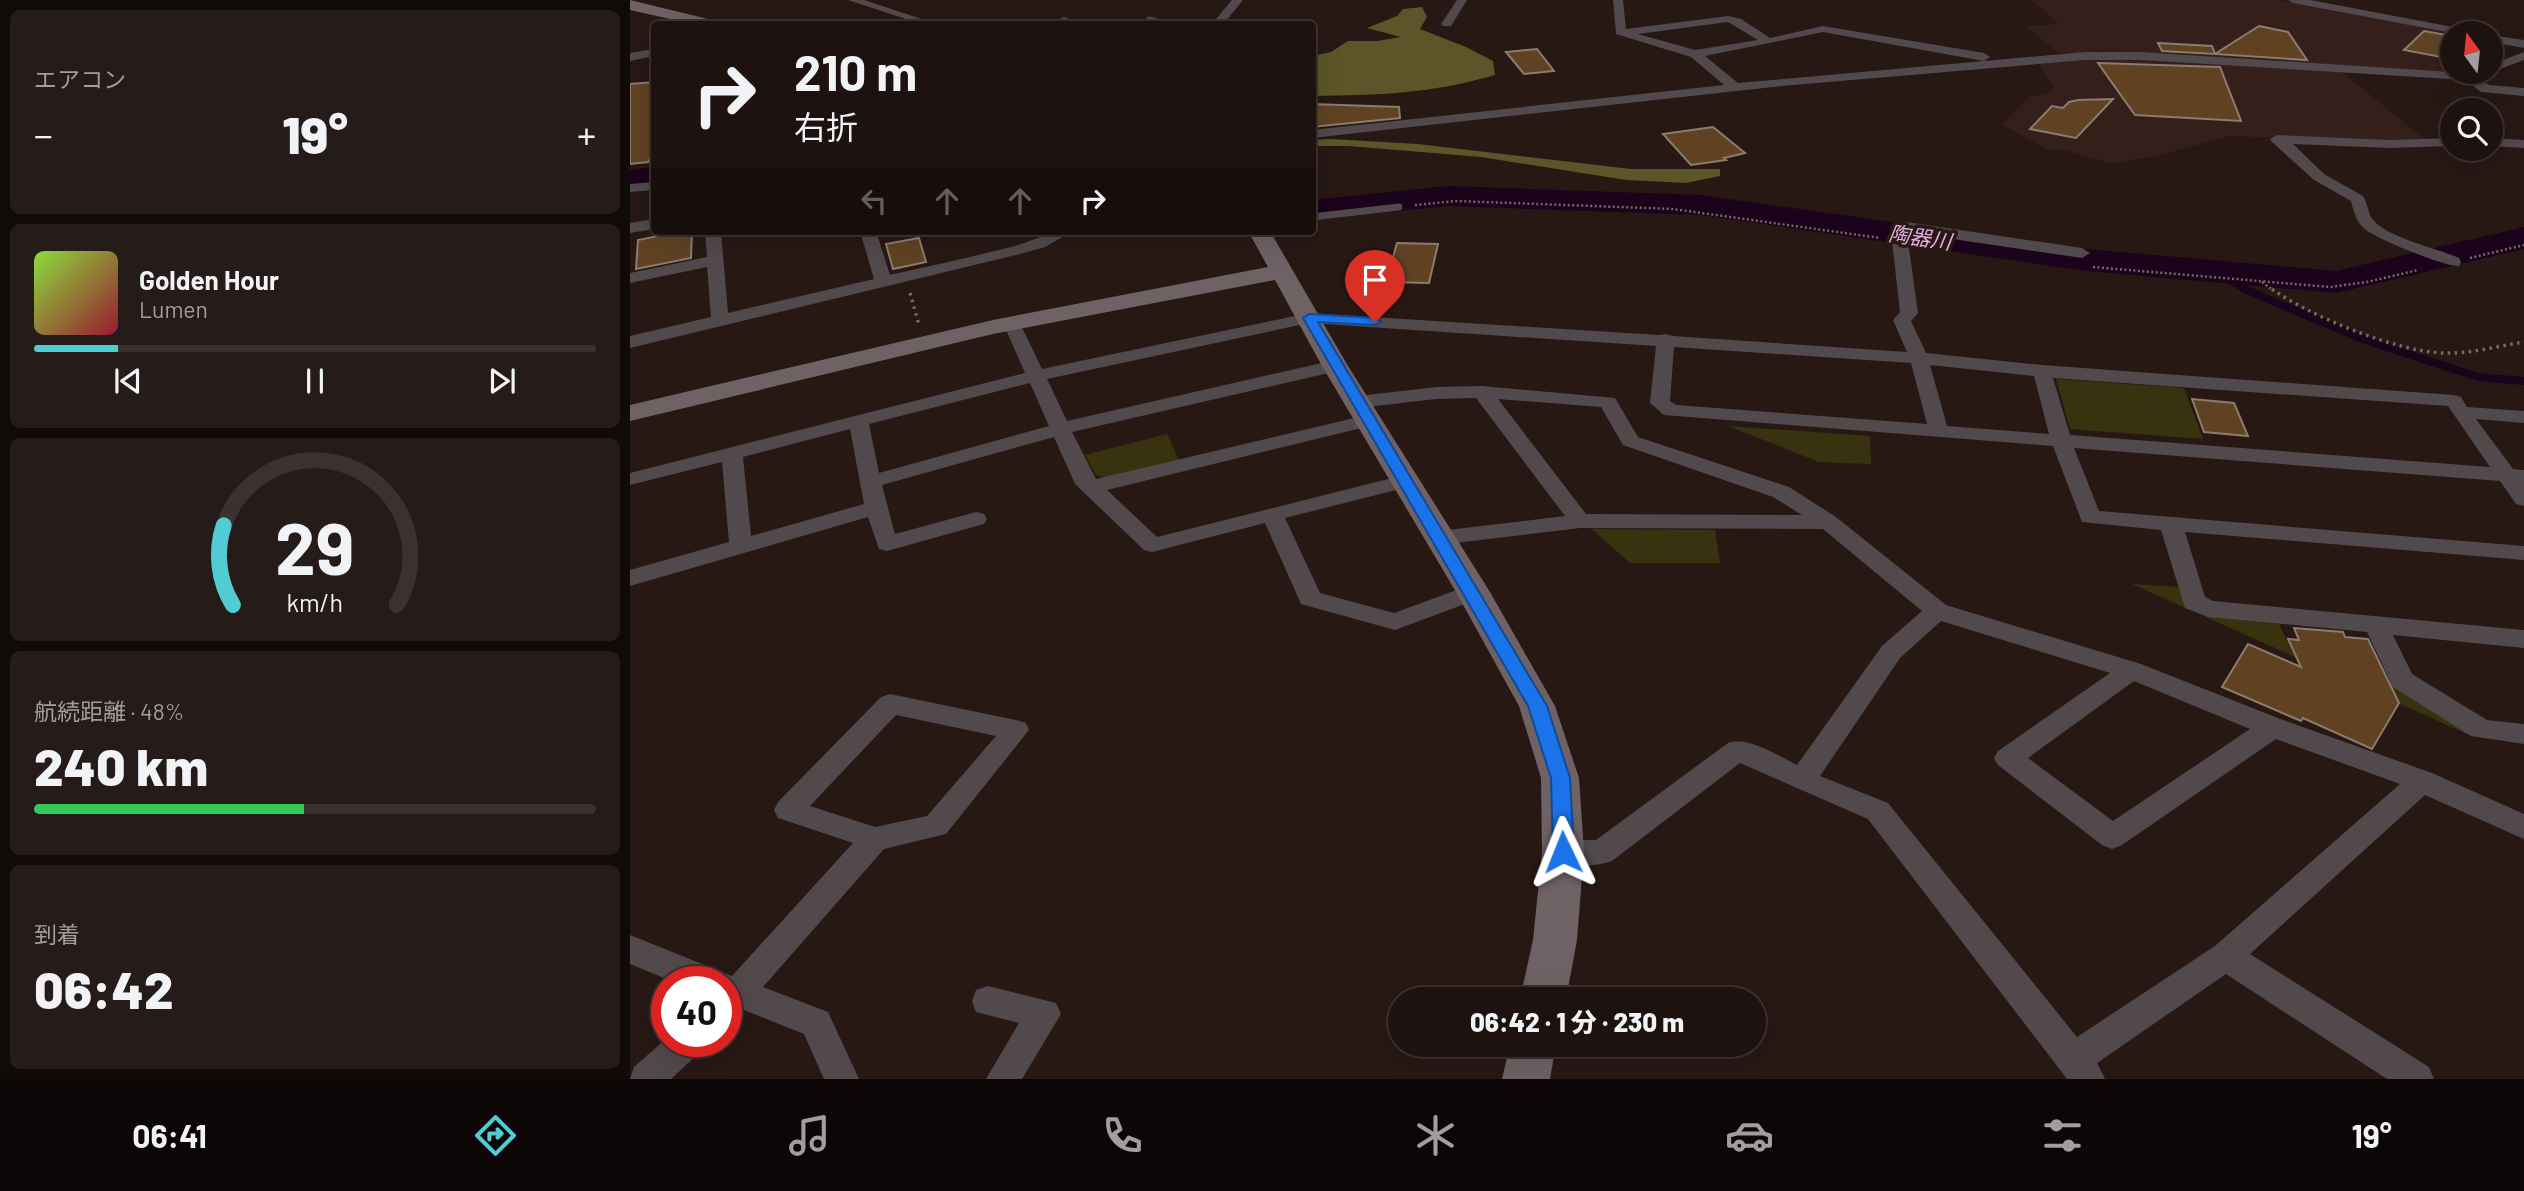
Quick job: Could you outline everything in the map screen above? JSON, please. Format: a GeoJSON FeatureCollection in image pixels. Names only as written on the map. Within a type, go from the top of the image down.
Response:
{"type":"FeatureCollection","features":[{"type":"Feature","properties":{"kind":"street"},"geometry":{"type":"LineString","coordinates":[[853,0],[921,21]]}},
{"type":"Feature","properties":{"kind":"street"},"geometry":{"type":"LineString","coordinates":[[1219,21],[1238,0]]}},
{"type":"Feature","properties":{"kind":"street"},"geometry":{"type":"LineString","coordinates":[[1447,24],[1462,0]]}},
{"type":"Feature","properties":{"kind":"street"},"geometry":{"type":"LineString","coordinates":[[1618,0],[1620,32]]}},
{"type":"Feature","properties":{"kind":"street"},"geometry":{"type":"LineString","coordinates":[[2293,0],[2440,28]]}},
{"type":"Feature","properties":{"kind":"street"},"geometry":{"type":"LineString","coordinates":[[630,5],[697,21]]}},
{"type":"Feature","properties":{"kind":"street"},"geometry":{"type":"LineString","coordinates":[[1620,32],[1728,19],[1737,21],[1768,42]]}},
{"type":"Feature","properties":{"kind":"street"},"geometry":{"type":"LineString","coordinates":[[1695,54],[1768,42],[1824,29],[2009,63]]}},
{"type":"Feature","properties":{"kind":"street"},"geometry":{"type":"LineString","coordinates":[[1620,32],[1695,54],[1735,87]]}},
{"type":"Feature","properties":{"kind":"street"},"geometry":{"type":"LineString","coordinates":[[2503,40],[2524,44]]}},
{"type":"Feature","properties":{"kind":"street"},"geometry":{"type":"LineString","coordinates":[[630,57],[651,54]]}},
{"type":"Feature","properties":{"kind":"street"},"geometry":{"type":"LineString","coordinates":[[1316,134],[1735,87],[2085,56],[2142,56],[2440,72]]}},
{"type":"Feature","properties":{"kind":"street"},"geometry":{"type":"LineString","coordinates":[[2503,64],[2524,57]]}},
{"type":"Feature","properties":{"kind":"street"},"geometry":{"type":"LineString","coordinates":[[2482,84],[2486,89],[2524,92]]}},
{"type":"Feature","properties":{"kind":"street"},"geometry":{"type":"LineString","coordinates":[[2440,142],[2390,144],[2278,139],[2319,177],[2358,199],[2365,221],[2375,229],[2413,247],[2447,258]]}},
{"type":"Feature","properties":{"kind":"street"},"geometry":{"type":"LineString","coordinates":[[2503,143],[2524,144]]}},
{"type":"Feature","properties":{"kind":"street"},"geometry":{"type":"LineString","coordinates":[[630,188],[651,186]]}},
{"type":"Feature","properties":{"kind":"street"},"geometry":{"type":"LineString","coordinates":[[630,228],[651,224]]}},
{"type":"Feature","properties":{"kind":"street"},"geometry":{"type":"LineString","coordinates":[[1939,432],[1919,358],[1902,320],[1909,313],[1902,234],[1906,227],[2082,253]]}},
{"type":"Feature","properties":{"kind":"street"},"geometry":{"type":"LineString","coordinates":[[713,235],[720,320]]}},
{"type":"Feature","properties":{"kind":"street"},"geometry":{"type":"LineString","coordinates":[[869,235],[883,282]]}},
{"type":"Feature","properties":{"kind":"street"},"geometry":{"type":"LineString","coordinates":[[630,342],[1014,251],[1056,235]]}},
{"type":"Feature","properties":{"kind":"street"},"geometry":{"type":"LineString","coordinates":[[1261,235],[1335,366],[1473,593],[1537,706],[1560,778],[1563,852],[1555,940],[1545,987]]}},
{"type":"Feature","properties":{"kind":"street"},"geometry":{"type":"LineString","coordinates":[[630,278],[715,260]]}},
{"type":"Feature","properties":{"kind":"street"},"geometry":{"type":"LineString","coordinates":[[630,413],[1012,323],[1280,272]]}},
{"type":"Feature","properties":{"kind":"street"},"geometry":{"type":"LineString","coordinates":[[630,479],[1036,376],[1309,318],[1919,358],[2042,371],[2454,401],[2515,476],[2524,499]]}},
{"type":"Feature","properties":{"kind":"street"},"geometry":{"type":"LineString","coordinates":[[1012,323],[1083,479],[1152,545],[1273,517],[1404,481]]}},
{"type":"Feature","properties":{"kind":"street"},"geometry":{"type":"LineString","coordinates":[[1666,340],[1661,403],[1671,411],[2515,476]]}},
{"type":"Feature","properties":{"kind":"street"},"geometry":{"type":"LineString","coordinates":[[870,482],[1061,429],[1335,366]]}},
{"type":"Feature","properties":{"kind":"street"},"geometry":{"type":"LineString","coordinates":[[2042,371],[2061,441],[2090,517],[2524,553]]}},
{"type":"Feature","properties":{"kind":"street"},"geometry":{"type":"LineString","coordinates":[[1482,392],[1580,521]]}},
{"type":"Feature","properties":{"kind":"street"},"geometry":{"type":"LineString","coordinates":[[1091,487],[1436,393],[1482,392],[1608,402],[1630,441],[1781,492],[1828,522],[1937,611],[2132,670],[2273,727],[2422,781],[2524,828]]}},
{"type":"Feature","properties":{"kind":"street"},"geometry":{"type":"LineString","coordinates":[[2461,412],[2524,417]]}},
{"type":"Feature","properties":{"kind":"street"},"geometry":{"type":"LineString","coordinates":[[858,421],[876,508],[887,544],[976,519]]}},
{"type":"Feature","properties":{"kind":"street"},"geometry":{"type":"LineString","coordinates":[[732,454],[741,546]]}},
{"type":"Feature","properties":{"kind":"street"},"geometry":{"type":"LineString","coordinates":[[630,578],[876,508]]}},
{"type":"Feature","properties":{"kind":"street"},"geometry":{"type":"LineString","coordinates":[[1273,517],[1310,598],[1395,622],[1473,593]]}},
{"type":"Feature","properties":{"kind":"street"},"geometry":{"type":"LineString","coordinates":[[1439,538],[1580,521],[1828,522]]}},
{"type":"Feature","properties":{"kind":"street"},"geometry":{"type":"LineString","coordinates":[[2171,524],[2194,602],[2208,609],[2524,639]]}},
{"type":"Feature","properties":{"kind":"street"},"geometry":{"type":"LineString","coordinates":[[1802,780],[1891,652],[1937,611]]}},
{"type":"Feature","properties":{"kind":"street"},"geometry":{"type":"LineString","coordinates":[[2375,624],[2402,680],[2481,729],[2524,734]]}},
{"type":"Feature","properties":{"kind":"street"},"geometry":{"type":"LineString","coordinates":[[2132,670],[2008,758],[2112,837],[2273,727]]}},
{"type":"Feature","properties":{"kind":"street"},"geometry":{"type":"LineString","coordinates":[[742,976],[876,839],[936,826],[1016,730],[890,704],[789,810],[876,839]]}},
{"type":"Feature","properties":{"kind":"street"},"geometry":{"type":"LineString","coordinates":[[1563,852],[1602,852],[1738,750],[1878,811],[2081,1069],[2226,956],[2422,781]]}},
{"type":"Feature","properties":{"kind":"street"},"geometry":{"type":"LineString","coordinates":[[630,949],[668,966]]}},
{"type":"Feature","properties":{"kind":"street"},"geometry":{"type":"LineString","coordinates":[[2226,956],[2417,1079]]}},
{"type":"Feature","properties":{"kind":"street"},"geometry":{"type":"LineString","coordinates":[[742,998],[816,1023],[842,1079]]}},
{"type":"Feature","properties":{"kind":"street"},"geometry":{"type":"LineString","coordinates":[[988,1001],[1044,1014],[1003,1079]]}},
{"type":"Feature","properties":{"kind":"street"},"geometry":{"type":"LineString","coordinates":[[646,1079],[670,1057]]}},
{"type":"Feature","properties":{"kind":"street"},"geometry":{"type":"LineString","coordinates":[[1526,1079],[1531,1057]]}},
{"type":"Feature","properties":{"kind":"lane"},"geometry":{"type":"LineString","coordinates":[[1149,19],[1157,21]]}},
{"type":"Feature","properties":{"kind":"lane"},"geometry":{"type":"LineString","coordinates":[[1316,217],[1399,207]]}},
{"type":"Feature","properties":{"kind":"path"},"geometry":{"type":"LineString","coordinates":[[2262,282],[2273,292],[2345,324],[2416,350],[2442,353],[2524,342]]}},
{"type":"Feature","properties":{"kind":"shaded area"},"geometry":{"type":"Polygon","coordinates":[[[2032,0],[2278,0],[2440,30],[2440,71],[2162,53],[2098,51],[2060,54],[2025,26],[2058,24],[2032,0]]]}},
{"type":"Feature","properties":{"kind":"shaded area"},"geometry":{"type":"Polygon","coordinates":[[[1422,7],[1427,17],[1420,29],[1493,61],[1495,75],[1448,86],[1404,92],[1316,96],[1316,55],[1331,52],[1348,41],[1377,41],[1401,37],[1367,28],[1397,16],[1403,9],[1422,7]]]}},
{"type":"Feature","properties":{"kind":"shaded area"},"geometry":{"type":"Polygon","coordinates":[[[2091,58],[2152,59],[2341,71],[2427,141],[2230,136],[2164,154],[2112,164],[2065,150],[2049,150],[2002,125],[2029,97],[2049,93],[2053,87],[2039,63],[2091,58]]]}},
{"type":"Feature","properties":{"kind":"shaded area"},"geometry":{"type":"Polygon","coordinates":[[[1316,140],[1418,144],[1631,169],[1720,169],[1720,176],[1686,183],[1626,180],[1481,157],[1348,146],[1316,146],[1316,140]]]}},
{"type":"Feature","properties":{"kind":"shaded area"},"geometry":{"type":"Polygon","coordinates":[[[2056,379],[2184,388],[2203,439],[2070,429],[2056,379]]]}},
{"type":"Feature","properties":{"kind":"shaded area"},"geometry":{"type":"Polygon","coordinates":[[[1728,426],[1870,436],[1871,464],[1819,462],[1728,426]]]}},
{"type":"Feature","properties":{"kind":"shaded area"},"geometry":{"type":"Polygon","coordinates":[[[1167,434],[1179,460],[1109,478],[1096,475],[1085,455],[1167,434]]]}},
{"type":"Feature","properties":{"kind":"shaded area"},"geometry":{"type":"Polygon","coordinates":[[[1592,529],[1715,530],[1720,563],[1630,563],[1592,529]]]}},
{"type":"Feature","properties":{"kind":"shaded area"},"geometry":{"type":"Polygon","coordinates":[[[2132,584],[2180,587],[2188,609],[2204,616],[2279,624],[2294,655],[2332,659],[2337,672],[2387,678],[2472,728],[2474,737],[2132,584]]]}},
{"type":"Feature","properties":{"kind":"building"},"geometry":{"type":"Polygon","coordinates":[[[2259,26],[2288,32],[2307,60],[2215,54],[2259,26]]]}},
{"type":"Feature","properties":{"kind":"building"},"geometry":{"type":"Polygon","coordinates":[[[2424,31],[2440,34],[2440,57],[2404,50],[2424,31]]]}},
{"type":"Feature","properties":{"kind":"building"},"geometry":{"type":"Polygon","coordinates":[[[2158,43],[2212,46],[2215,54],[2162,51],[2158,43]]]}},
{"type":"Feature","properties":{"kind":"building"},"geometry":{"type":"Polygon","coordinates":[[[1537,49],[1554,71],[1524,74],[1506,52],[1537,49]]]}},
{"type":"Feature","properties":{"kind":"building"},"geometry":{"type":"Polygon","coordinates":[[[2098,63],[2220,67],[2241,121],[2135,115],[2098,63]]]}},
{"type":"Feature","properties":{"kind":"building"},"geometry":{"type":"Polygon","coordinates":[[[651,82],[651,156],[648,162],[630,164],[630,84],[651,82]]]}},
{"type":"Feature","properties":{"kind":"building"},"geometry":{"type":"Polygon","coordinates":[[[2113,99],[2076,138],[2030,129],[2052,106],[2063,108],[2069,102],[2078,100],[2113,99]]]}},
{"type":"Feature","properties":{"kind":"building"},"geometry":{"type":"Polygon","coordinates":[[[1316,104],[1399,107],[1400,118],[1316,127],[1316,104]]]}},
{"type":"Feature","properties":{"kind":"building"},"geometry":{"type":"Polygon","coordinates":[[[1713,127],[1745,153],[1724,158],[1726,160],[1691,165],[1663,134],[1713,127]]]}},
{"type":"Feature","properties":{"kind":"building"},"geometry":{"type":"Polygon","coordinates":[[[692,235],[691,258],[636,269],[638,240],[658,236],[692,235]]]}},
{"type":"Feature","properties":{"kind":"building"},"geometry":{"type":"Polygon","coordinates":[[[919,238],[926,262],[893,269],[886,244],[919,238]]]}},
{"type":"Feature","properties":{"kind":"building"},"geometry":{"type":"Polygon","coordinates":[[[1397,243],[1438,244],[1429,283],[1386,282],[1397,243]]]}},
{"type":"Feature","properties":{"kind":"building"},"geometry":{"type":"Polygon","coordinates":[[[2192,399],[2234,403],[2248,436],[2204,432],[2192,399]]]}},
{"type":"Feature","properties":{"kind":"building"},"geometry":{"type":"Polygon","coordinates":[[[2294,628],[2343,632],[2345,637],[2368,639],[2399,703],[2372,749],[2303,718],[2301,721],[2222,687],[2248,644],[2301,667],[2288,639],[2299,640],[2294,628]]]}},
{"type":"Feature","properties":{"kind":"waterway","name":"陶器川"},"geometry":{"type":"LineString","coordinates":[[630,180],[651,177]]}},
{"type":"Feature","properties":{"kind":"waterway","name":"陶器川"},"geometry":{"type":"LineString","coordinates":[[1316,210],[1448,196],[1700,205],[2086,260],[2210,269],[2315,282],[2336,282],[2524,238]]}},
{"type":"Feature","properties":{"kind":"waterway"},"geometry":{"type":"LineString","coordinates":[[2210,269],[2247,291]]}},
{"type":"Feature","properties":{"kind":"waterway"},"geometry":{"type":"LineString","coordinates":[[2244,289],[2365,340],[2478,377],[2524,381]]}},
{"type":"Feature","properties":{"kind":"route"},"geometry":{"type":"LineString","coordinates":[[1375,322],[1309,318],[1367,421],[1473,593],[1537,706],[1560,778],[1563,852]]}}]}
